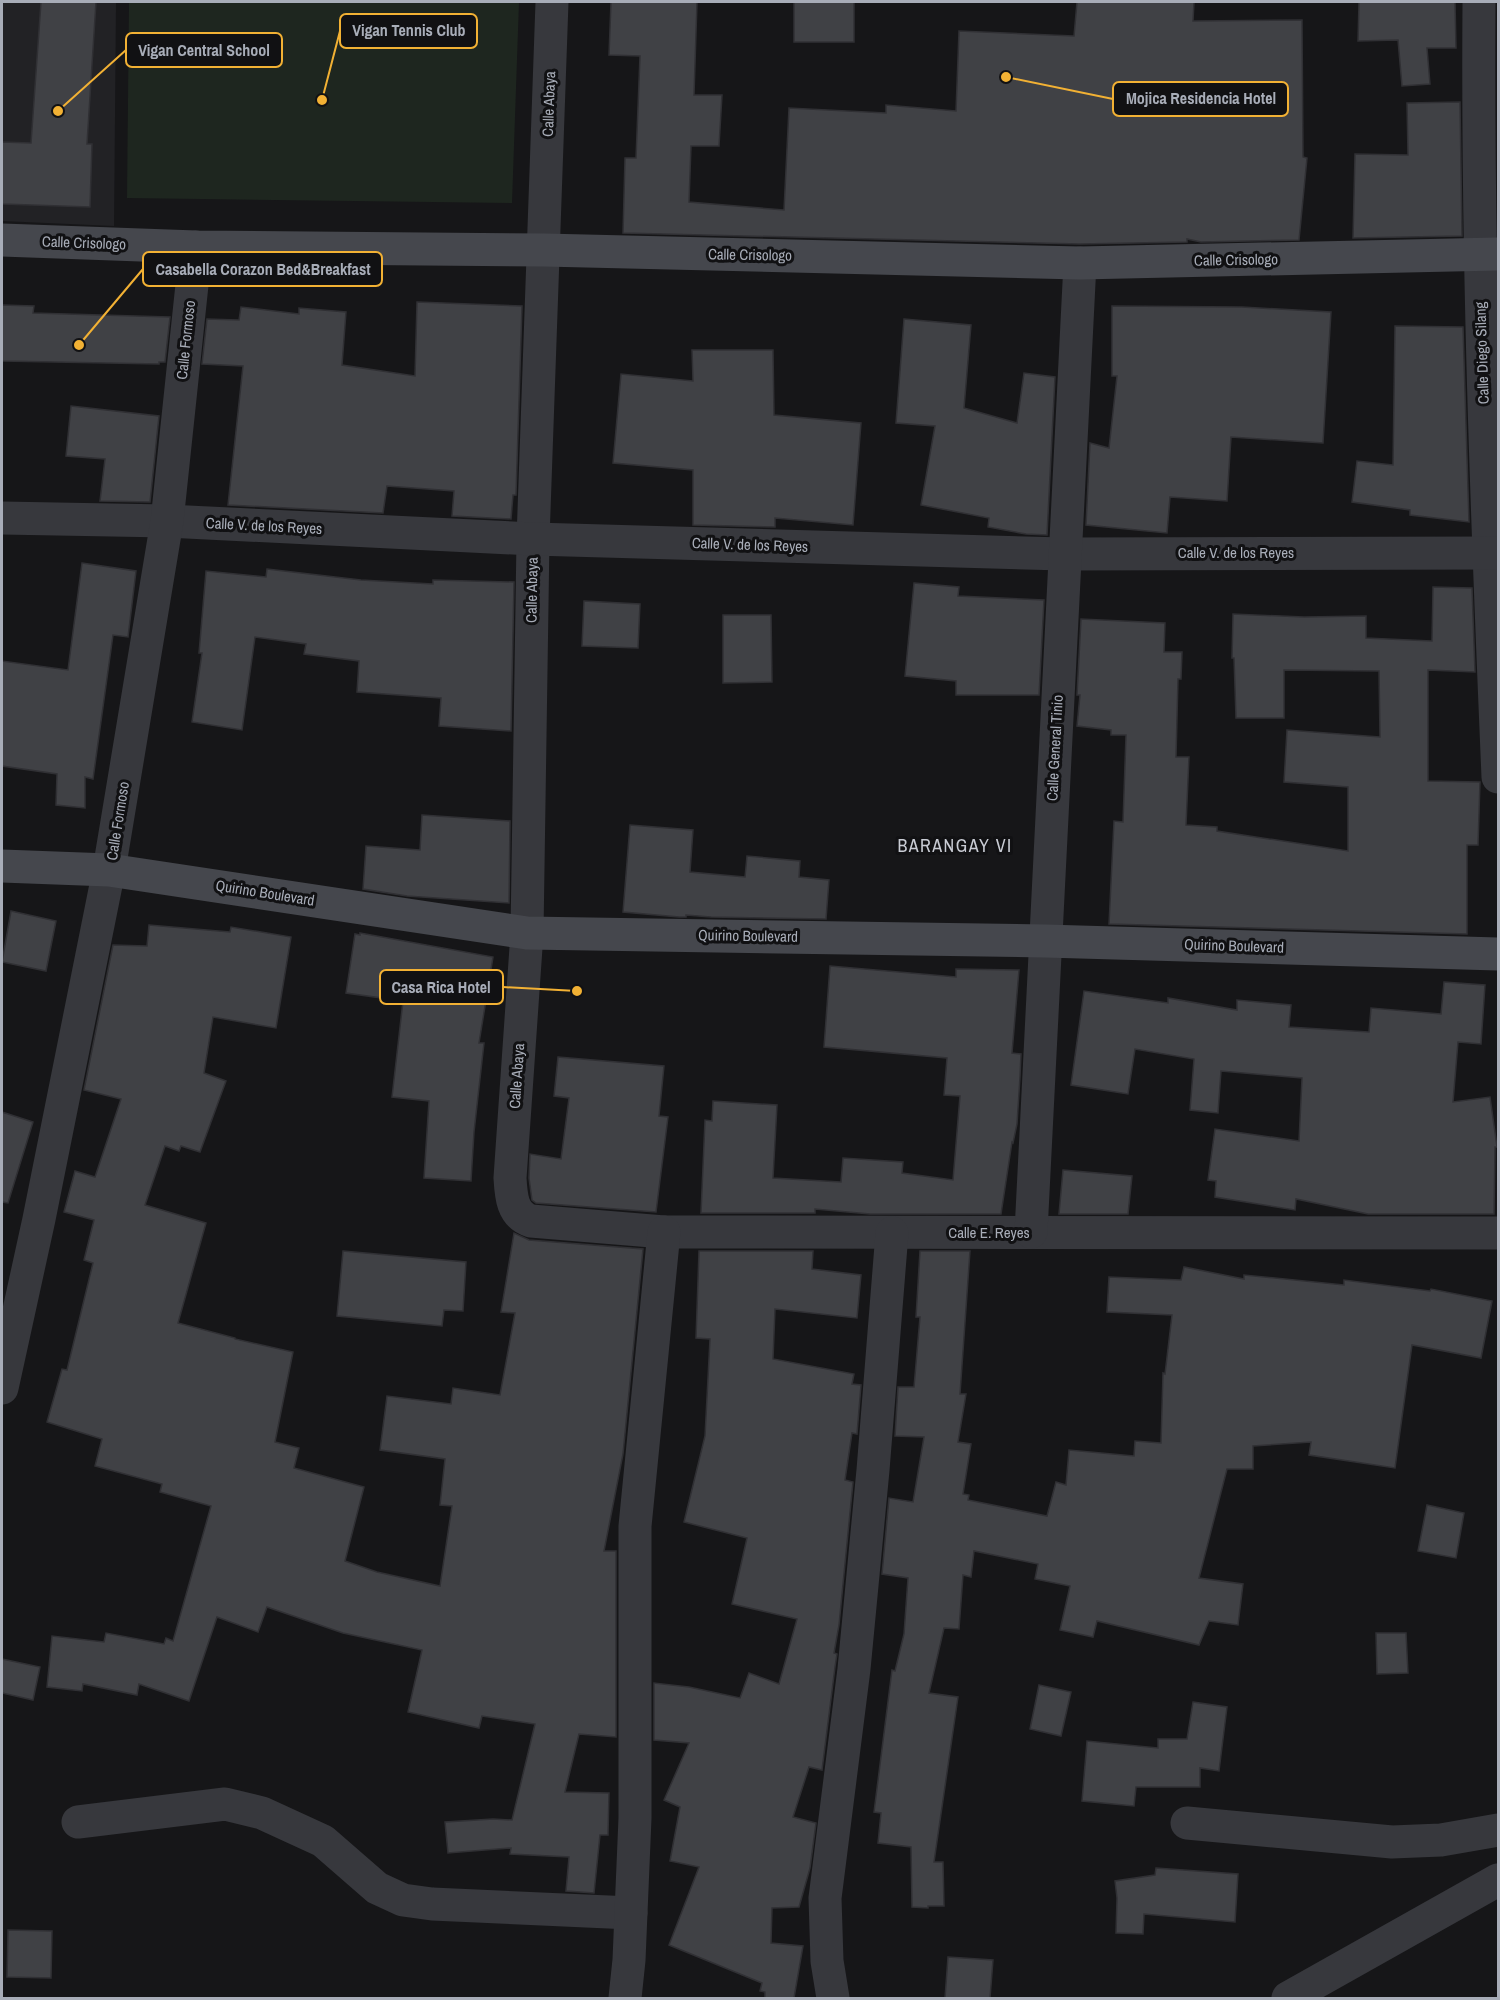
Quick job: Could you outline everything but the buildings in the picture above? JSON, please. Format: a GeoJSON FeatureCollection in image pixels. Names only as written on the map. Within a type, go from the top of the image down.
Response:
{"type":"FeatureCollection","features":[{"type":"Feature","properties":{"kind":"main road","name":"Calle Crisologo"},"geometry":{"type":"LineString","coordinates":[[2,240],[196,247],[544,250],[1080,264],[1489,254]]}},
{"type":"Feature","properties":{"kind":"main road","name":"Quirino Boulevard"},"geometry":{"type":"LineString","coordinates":[[2,867],[109,870],[527,933],[1045,941],[1498,954]]}},
{"type":"Feature","properties":{"kind":"street","name":"Calle Abaya"},"geometry":{"type":"LineString","coordinates":[[510,1178],[527,933],[533,539],[552,2]]}},
{"type":"Feature","properties":{"kind":"street","name":"Calle Diego Silang"},"geometry":{"type":"LineString","coordinates":[[1479,2],[1488,98],[1498,777]]}},
{"type":"Feature","properties":{"kind":"street","name":"Calle Formoso"},"geometry":{"type":"LineString","coordinates":[[2,1388],[39,1219],[109,870],[167,521],[196,247]]}},
{"type":"Feature","properties":{"kind":"street","name":"Calle General Tinio"},"geometry":{"type":"LineString","coordinates":[[1031,1232],[1080,264]]}},
{"type":"Feature","properties":{"kind":"street","name":"Calle V. de los Reyes"},"geometry":{"type":"LineString","coordinates":[[2,518],[167,521],[533,539],[1064,554],[1494,553]]}},
{"type":"Feature","properties":{"kind":"street","name":"Calle E. Reyes"},"geometry":{"type":"LineString","coordinates":[[510,1178],[515,1206],[518,1214],[524,1219],[663,1232],[1498,1233]]}},
{"type":"Feature","properties":{"kind":"street"},"geometry":{"type":"LineString","coordinates":[[625,1998],[635,1818],[635,1526],[663,1232]]}},
{"type":"Feature","properties":{"kind":"street"},"geometry":{"type":"LineString","coordinates":[[833,1998],[827,1961],[825,1898],[854,1669],[892,1233]]}},
{"type":"Feature","properties":{"kind":"street"},"geometry":{"type":"LineString","coordinates":[[78,1822],[225,1804],[262,1813],[323,1841],[377,1888],[403,1900],[432,1904],[631,1913]]}},
{"type":"Feature","properties":{"kind":"street"},"geometry":{"type":"LineString","coordinates":[[1186,1823],[1392,1842],[1441,1840],[1498,1830]]}},
{"type":"Feature","properties":{"kind":"street"},"geometry":{"type":"LineString","coordinates":[[1288,1998],[1498,1880]]}},
{"type":"Feature","properties":{"kind":"shaded area"},"geometry":{"type":"Polygon","coordinates":[[[2,2],[116,2],[114,226],[2,221],[2,2]]]}},
{"type":"Feature","properties":{"kind":"shaded area"},"geometry":{"type":"Polygon","coordinates":[[[129,2],[519,2],[512,203],[127,198],[129,2]]]}},
{"type":"Feature","properties":{"kind":"place","name":"Mojica Residencia Hotel"},"geometry":{"type":"Point","coordinates":[1006,77]}},
{"type":"Feature","properties":{"kind":"place","name":"Vigan Tennis Club"},"geometry":{"type":"Point","coordinates":[322,100]}},
{"type":"Feature","properties":{"kind":"place","name":"Vigan Central School"},"geometry":{"type":"Point","coordinates":[58,111]}},
{"type":"Feature","properties":{"kind":"place","name":"Casabella Corazon Bed&Breakfast"},"geometry":{"type":"Point","coordinates":[79,345]}},
{"type":"Feature","properties":{"kind":"place","name":"Casa Rica Hotel"},"geometry":{"type":"Point","coordinates":[577,991]}},
{"type":"Feature","properties":{"kind":"district","name":"BARANGAY VI"},"geometry":{"type":"Point","coordinates":[955,846]}}]}
